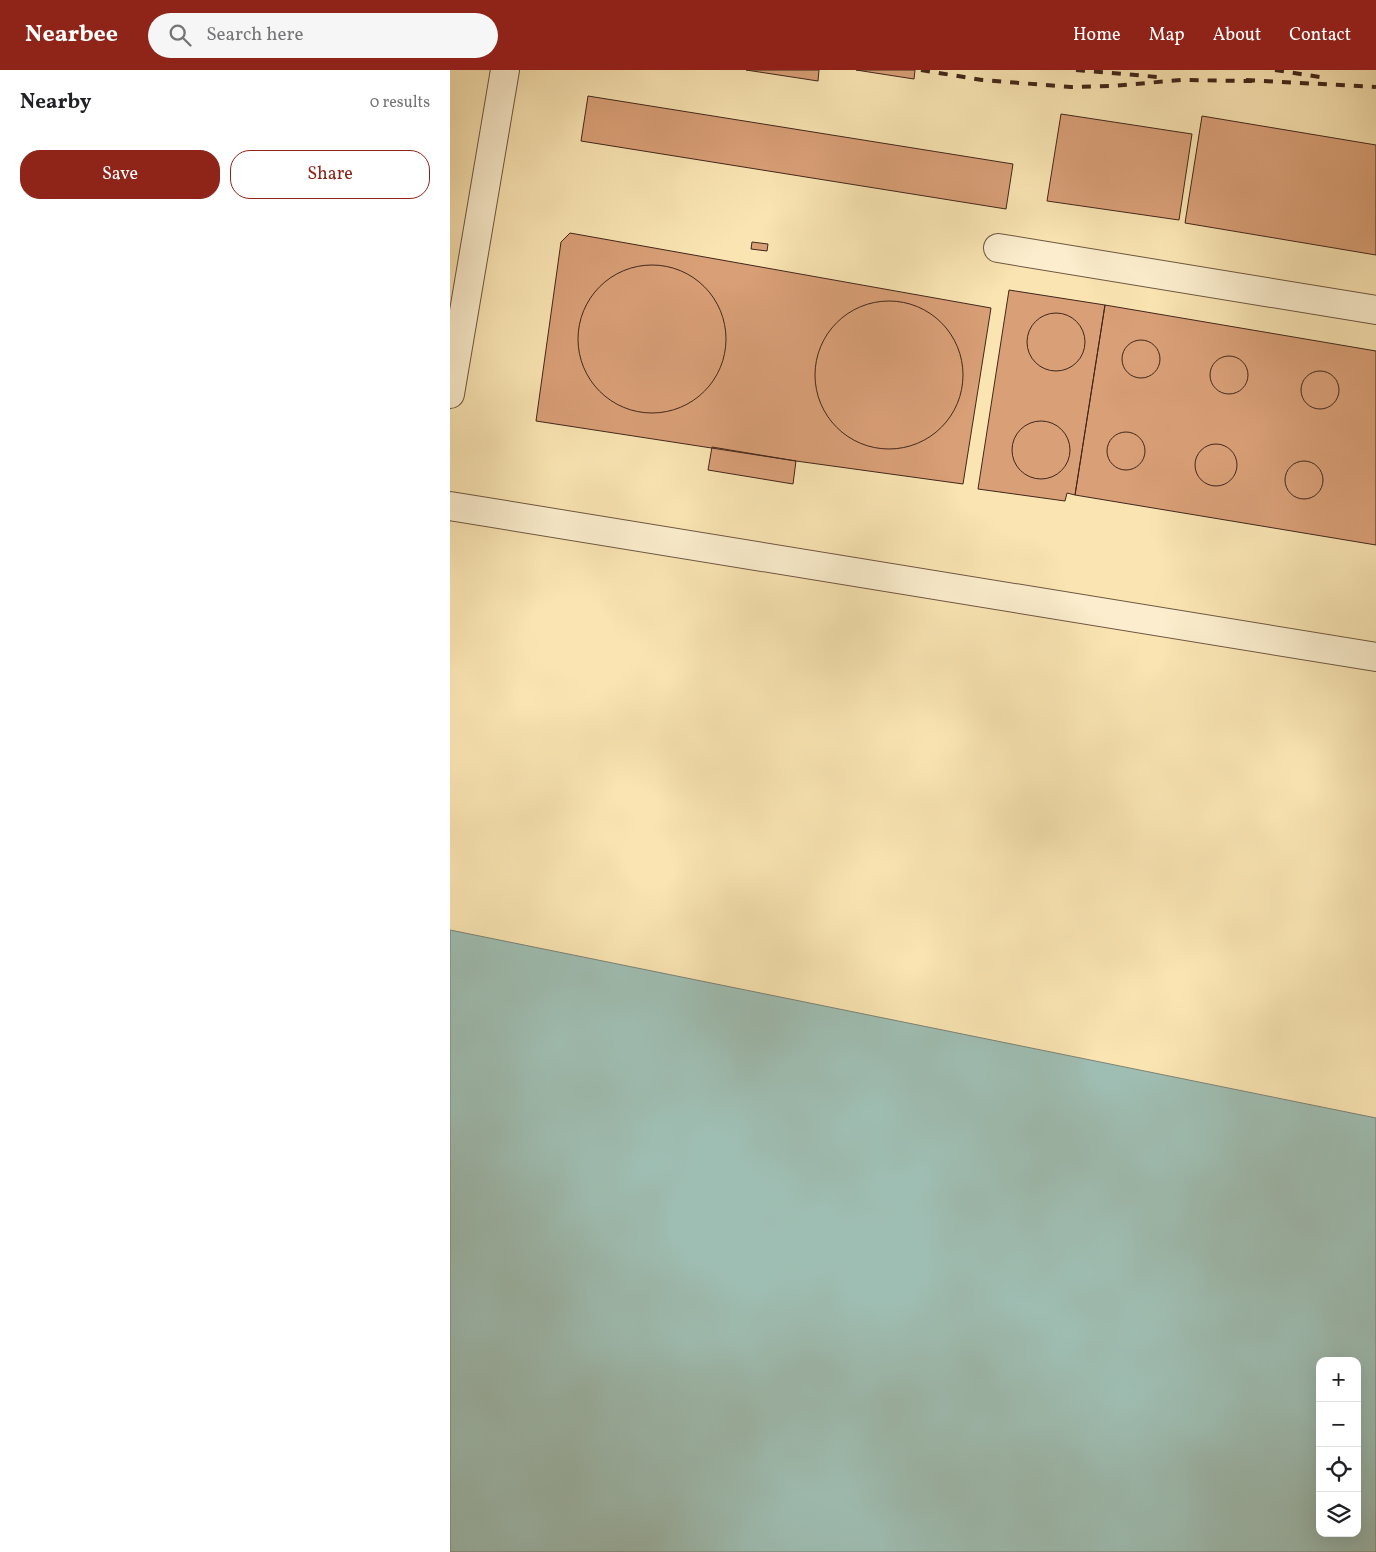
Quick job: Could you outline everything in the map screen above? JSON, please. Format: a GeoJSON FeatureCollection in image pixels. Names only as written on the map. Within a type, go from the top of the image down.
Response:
{"type":"FeatureCollection","features":[{"type":"Feature","properties":{"kind":"lane"},"geometry":{"type":"LineString","coordinates":[[450,394],[505,70]]}},
{"type":"Feature","properties":{"kind":"lane"},"geometry":{"type":"LineString","coordinates":[[998,248],[1376,310]]}},
{"type":"Feature","properties":{"kind":"lane"},"geometry":{"type":"LineString","coordinates":[[450,506],[1376,657]]}},
{"type":"Feature","properties":{"kind":"water"},"geometry":{"type":"Polygon","coordinates":[[[450,930],[1376,1118],[1376,1552],[450,1552],[450,930]]]}},
{"type":"Feature","properties":{"kind":"building"},"geometry":{"type":"Polygon","coordinates":[[[746,70],[819,70],[818,81],[746,70]]]}},
{"type":"Feature","properties":{"kind":"building"},"geometry":{"type":"Polygon","coordinates":[[[856,70],[915,70],[914,79],[856,70]]]}},
{"type":"Feature","properties":{"kind":"building"},"geometry":{"type":"Polygon","coordinates":[[[588,96],[1013,164],[1006,209],[581,141],[588,96]]]}},
{"type":"Feature","properties":{"kind":"building"},"geometry":{"type":"Polygon","coordinates":[[[1061,114],[1192,134],[1179,220],[1047,201],[1061,114]]]}},
{"type":"Feature","properties":{"kind":"building"},"geometry":{"type":"Polygon","coordinates":[[[1202,116],[1376,145],[1376,255],[1185,223],[1202,116]]]}},
{"type":"Feature","properties":{"kind":"building"},"geometry":{"type":"Polygon","coordinates":[[[570,233],[991,308],[963,484],[796,461],[536,421],[561,242],[570,233]]]}},
{"type":"Feature","properties":{"kind":"building"},"geometry":{"type":"Polygon","coordinates":[[[752,242],[768,244],[767,251],[751,249],[752,242]]]}},
{"type":"Feature","properties":{"kind":"building"},"geometry":{"type":"Polygon","coordinates":[[[652,265],[666,266],[680,271],[704,287],[720,311],[725,325],[725,353],[720,367],[704,391],[680,407],[666,412],[652,413],[638,412],[624,407],[600,391],[584,367],[579,353],[578,339],[579,325],[584,311],[600,287],[624,271],[638,266],[652,265]]]}},
{"type":"Feature","properties":{"kind":"building"},"geometry":{"type":"Polygon","coordinates":[[[1009,290],[1105,305],[1075,495],[1067,493],[1065,501],[978,489],[1009,290]]]}},
{"type":"Feature","properties":{"kind":"building"},"geometry":{"type":"Polygon","coordinates":[[[889,301],[917,307],[941,323],[957,347],[963,375],[957,403],[941,427],[917,443],[889,449],[861,443],[837,427],[821,403],[815,375],[821,347],[837,323],[861,307],[889,301]]]}},
{"type":"Feature","properties":{"kind":"building"},"geometry":{"type":"Polygon","coordinates":[[[1105,305],[1376,351],[1376,545],[1075,495],[1105,305]]]}},
{"type":"Feature","properties":{"kind":"building"},"geometry":{"type":"Polygon","coordinates":[[[1056,313],[1067,315],[1080,326],[1085,342],[1083,353],[1072,366],[1056,371],[1045,369],[1032,358],[1027,342],[1029,331],[1040,318],[1056,313]]]}},
{"type":"Feature","properties":{"kind":"building"},"geometry":{"type":"Polygon","coordinates":[[[1141,340],[1154,346],[1160,359],[1154,372],[1141,378],[1128,372],[1122,359],[1128,346],[1141,340]]]}},
{"type":"Feature","properties":{"kind":"building"},"geometry":{"type":"Polygon","coordinates":[[[1229,356],[1242,362],[1248,375],[1242,388],[1229,394],[1216,388],[1210,375],[1216,362],[1229,356]]]}},
{"type":"Feature","properties":{"kind":"building"},"geometry":{"type":"Polygon","coordinates":[[[1320,371],[1333,377],[1339,390],[1333,403],[1320,409],[1307,403],[1301,390],[1307,377],[1320,371]]]}},
{"type":"Feature","properties":{"kind":"building"},"geometry":{"type":"Polygon","coordinates":[[[1041,421],[1052,423],[1065,434],[1070,450],[1068,461],[1057,474],[1041,479],[1030,477],[1017,466],[1012,450],[1014,439],[1025,426],[1041,421]]]}},
{"type":"Feature","properties":{"kind":"building"},"geometry":{"type":"Polygon","coordinates":[[[1126,432],[1139,438],[1145,451],[1139,464],[1126,470],[1113,464],[1107,451],[1113,438],[1126,432]]]}},
{"type":"Feature","properties":{"kind":"building"},"geometry":{"type":"Polygon","coordinates":[[[1212,444],[1220,444],[1231,450],[1237,465],[1231,480],[1220,486],[1212,486],[1201,480],[1195,469],[1195,461],[1201,450],[1212,444]]]}},
{"type":"Feature","properties":{"kind":"building"},"geometry":{"type":"Polygon","coordinates":[[[712,447],[796,461],[793,484],[708,470],[712,447]]]}},
{"type":"Feature","properties":{"kind":"building"},"geometry":{"type":"Polygon","coordinates":[[[1304,461],[1317,467],[1323,480],[1317,493],[1304,499],[1291,493],[1285,480],[1291,467],[1304,461]]]}},
{"type":"Feature","properties":{"kind":"railway"},"geometry":{"type":"LineString","coordinates":[[921,70],[982,80],[1071,87],[1112,86],[1181,80],[1252,81]]}},
{"type":"Feature","properties":{"kind":"railway"},"geometry":{"type":"LineString","coordinates":[[1076,70],[1158,77]]}},
{"type":"Feature","properties":{"kind":"railway"},"geometry":{"type":"LineString","coordinates":[[1275,70],[1326,78]]}},
{"type":"Feature","properties":{"kind":"railway"},"geometry":{"type":"LineString","coordinates":[[1246,80],[1376,87]]}}]}
